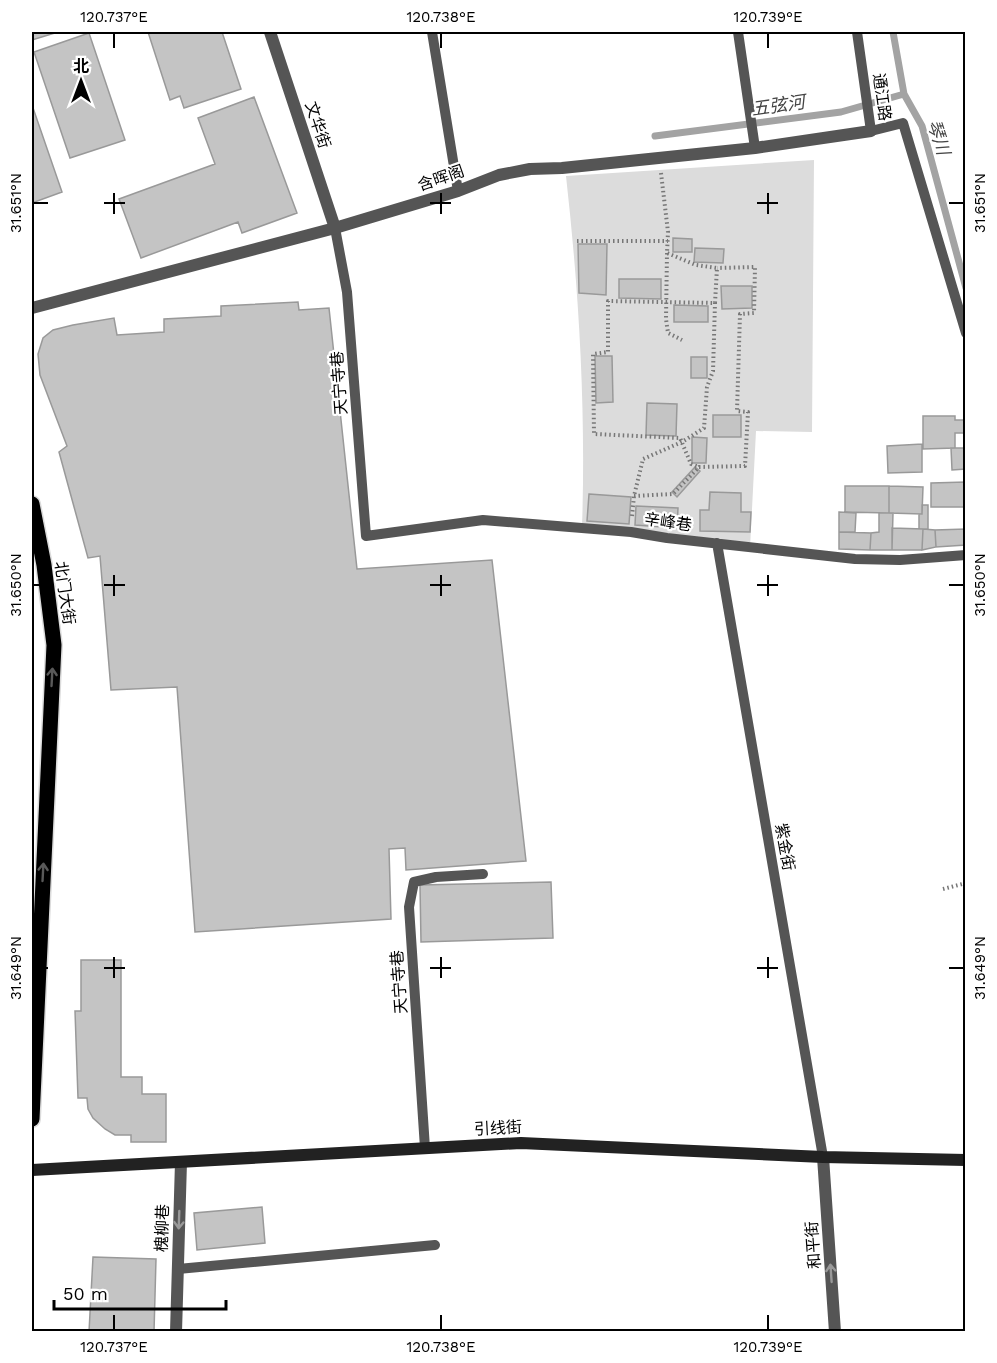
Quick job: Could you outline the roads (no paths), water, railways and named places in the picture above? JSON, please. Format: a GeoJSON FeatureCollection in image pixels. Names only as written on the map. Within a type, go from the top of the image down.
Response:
{"type":"FeatureCollection","features":[{"type":"Feature","properties":{"kind":"main road","name":"北门大街"},"geometry":{"type":"LineString","coordinates":[[32,504],[44,565],[54,645],[32,1119]]}},
{"type":"Feature","properties":{"kind":"street","name":"文华街"},"geometry":{"type":"LineString","coordinates":[[270,32],[335,228]]}},
{"type":"Feature","properties":{"kind":"street","name":"含晖阁"},"geometry":{"type":"LineString","coordinates":[[32,308],[335,228],[458,191],[499,175],[530,169],[562,168],[755,148],[872,131]]}},
{"type":"Feature","properties":{"kind":"street","name":"引线街"},"geometry":{"type":"LineString","coordinates":[[32,1170],[521,1143],[824,1157],[966,1160]]}},
{"type":"Feature","properties":{"kind":"street","name":"和平街"},"geometry":{"type":"LineString","coordinates":[[824,1157],[835,1332]]}},
{"type":"Feature","properties":{"kind":"street","name":"槐柳巷"},"geometry":{"type":"LineString","coordinates":[[176,1332],[181,1162]]}},
{"type":"Feature","properties":{"kind":"lane"},"geometry":{"type":"LineString","coordinates":[[432,32],[458,191]]}},
{"type":"Feature","properties":{"kind":"lane"},"geometry":{"type":"LineString","coordinates":[[738,32],[755,148]]}},
{"type":"Feature","properties":{"kind":"lane","name":"通江路"},"geometry":{"type":"LineString","coordinates":[[857,32],[872,131],[903,123],[966,333]]}},
{"type":"Feature","properties":{"kind":"lane","name":"天宁寺巷"},"geometry":{"type":"LineString","coordinates":[[335,228],[347,291],[366,536]]}},
{"type":"Feature","properties":{"kind":"lane","name":"辛峰巷"},"geometry":{"type":"LineString","coordinates":[[366,536],[483,520],[631,531],[667,538],[855,559],[900,560],[966,555]]}},
{"type":"Feature","properties":{"kind":"lane","name":"紫金街"},"geometry":{"type":"LineString","coordinates":[[717,543],[824,1157]]}},
{"type":"Feature","properties":{"kind":"lane","name":"天宁寺巷"},"geometry":{"type":"LineString","coordinates":[[425,1148],[409,907],[414,882],[436,877],[483,874]]}},
{"type":"Feature","properties":{"kind":"lane"},"geometry":{"type":"LineString","coordinates":[[177,1269],[435,1245]]}},
{"type":"Feature","properties":{"kind":"waterway","name":"琴川"},"geometry":{"type":"LineString","coordinates":[[893,32],[904,94],[922,126],[966,288]]}},
{"type":"Feature","properties":{"kind":"waterway","name":"五弦河"},"geometry":{"type":"LineString","coordinates":[[655,136],[841,112],[904,94]]}}]}
